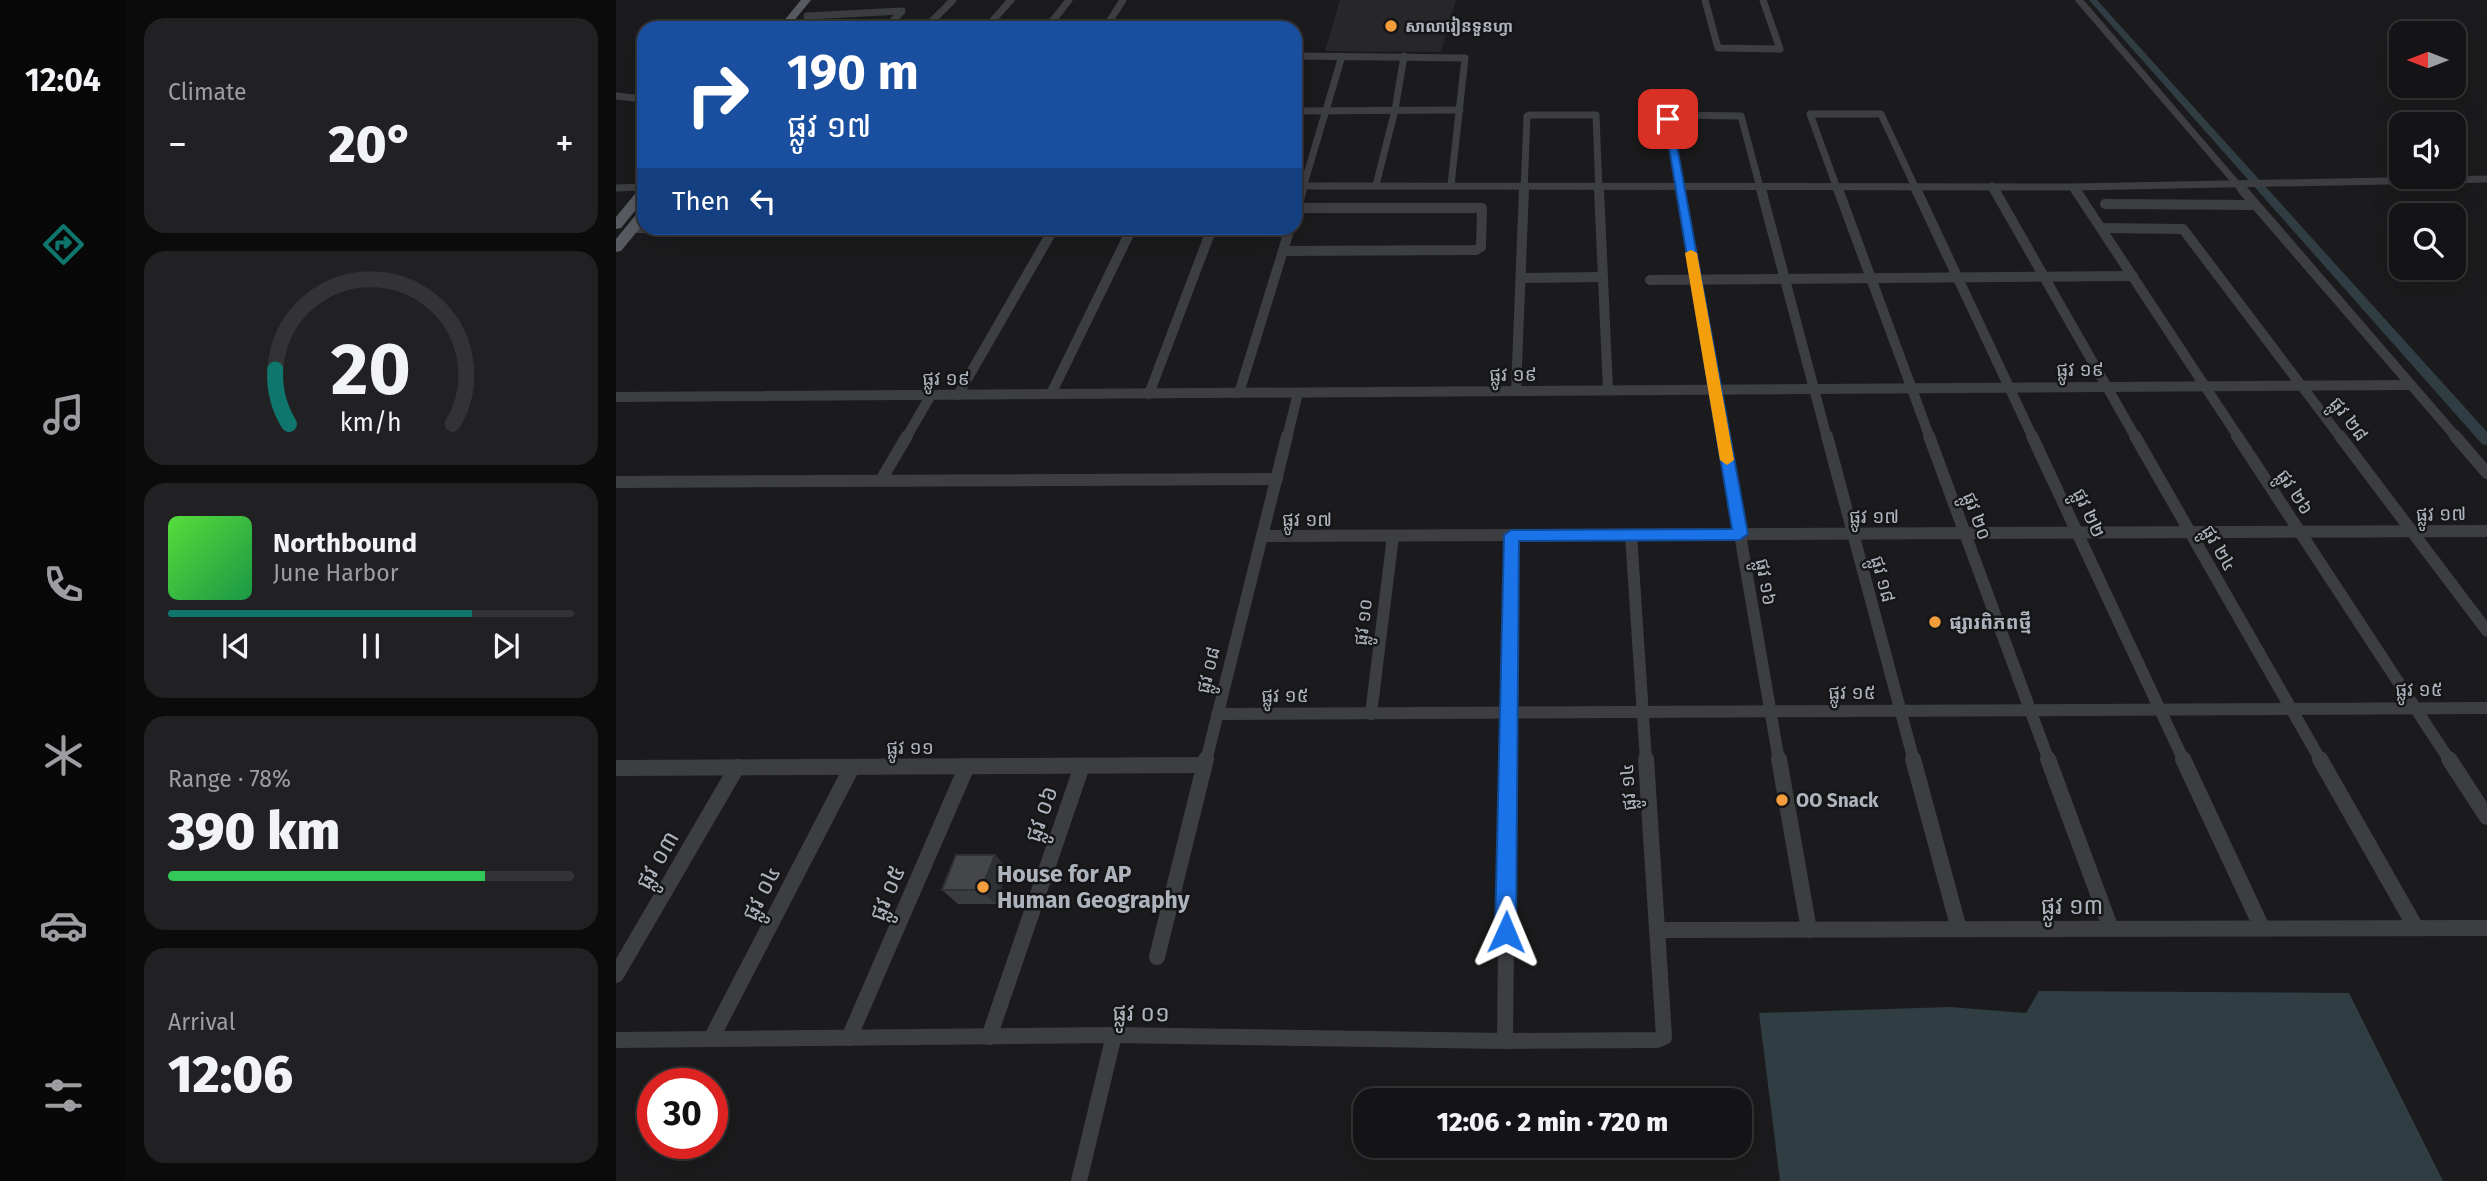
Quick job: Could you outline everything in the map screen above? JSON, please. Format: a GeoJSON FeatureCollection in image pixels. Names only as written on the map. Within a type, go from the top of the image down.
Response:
{"type":"FeatureCollection","features":[{"type":"Feature","properties":{"kind":"main road"},"geometry":{"type":"LineString","coordinates":[[803,21],[811,3]]}},
{"type":"Feature","properties":{"kind":"main road"},"geometry":{"type":"LineString","coordinates":[[791,21],[811,3]]}},
{"type":"Feature","properties":{"kind":"main road"},"geometry":{"type":"LineString","coordinates":[[616,225],[621,214],[637,199]]}},
{"type":"Feature","properties":{"kind":"main road"},"geometry":{"type":"LineString","coordinates":[[616,248],[637,222]]}},
{"type":"Feature","properties":{"kind":"street"},"geometry":{"type":"LineString","coordinates":[[932,21],[953,0]]}},
{"type":"Feature","properties":{"kind":"street"},"geometry":{"type":"LineString","coordinates":[[992,21],[1011,0]]}},
{"type":"Feature","properties":{"kind":"street"},"geometry":{"type":"LineString","coordinates":[[1052,21],[1069,0]]}},
{"type":"Feature","properties":{"kind":"street"},"geometry":{"type":"LineString","coordinates":[[1110,21],[1123,0]]}},
{"type":"Feature","properties":{"kind":"street"},"geometry":{"type":"LineString","coordinates":[[1705,0],[1717,48],[1780,50],[1763,0]]}},
{"type":"Feature","properties":{"kind":"street"},"geometry":{"type":"LineString","coordinates":[[2079,0],[2487,473]]}},
{"type":"Feature","properties":{"kind":"street"},"geometry":{"type":"LineString","coordinates":[[807,16],[902,11],[893,21]]}},
{"type":"Feature","properties":{"kind":"street"},"geometry":{"type":"LineString","coordinates":[[1302,56],[1465,58],[1451,185]]}},
{"type":"Feature","properties":{"kind":"street"},"geometry":{"type":"LineString","coordinates":[[1302,180],[1342,56]]}},
{"type":"Feature","properties":{"kind":"street"},"geometry":{"type":"LineString","coordinates":[[1376,185],[1395,110],[1404,56]]}},
{"type":"Feature","properties":{"kind":"street"},"geometry":{"type":"LineString","coordinates":[[616,96],[637,98]]}},
{"type":"Feature","properties":{"kind":"street"},"geometry":{"type":"LineString","coordinates":[[616,107],[632,98]]}},
{"type":"Feature","properties":{"kind":"street"},"geometry":{"type":"LineString","coordinates":[[1302,111],[1460,110]]}},
{"type":"Feature","properties":{"kind":"street"},"geometry":{"type":"LineString","coordinates":[[1516,391],[1528,115],[1593,114],[1599,185],[1608,390]]}},
{"type":"Feature","properties":{"kind":"street","name":"ផ្លូវ ២២"},"geometry":{"type":"LineString","coordinates":[[1811,114],[1881,114],[2262,928]]}},
{"type":"Feature","properties":{"kind":"street","name":"ផ្លូវ ២០"},"geometry":{"type":"LineString","coordinates":[[1811,114],[2111,929]]}},
{"type":"Feature","properties":{"kind":"street","name":"ផ្លូវ ១៦"},"geometry":{"type":"LineString","coordinates":[[1741,116],[1667,116],[1809,930]]}},
{"type":"Feature","properties":{"kind":"street","name":"ផ្លូវ ១៨"},"geometry":{"type":"LineString","coordinates":[[1741,116],[1959,929]]}},
{"type":"Feature","properties":{"kind":"street"},"geometry":{"type":"LineString","coordinates":[[1302,186],[2074,187],[2487,179]]}},
{"type":"Feature","properties":{"kind":"street","name":"ផ្លូវ ២៤"},"geometry":{"type":"LineString","coordinates":[[1992,186],[2416,928]]}},
{"type":"Feature","properties":{"kind":"street"},"geometry":{"type":"LineString","coordinates":[[616,188],[637,187]]}},
{"type":"Feature","properties":{"kind":"street","name":"ផ្លូវ ២៦"},"geometry":{"type":"LineString","coordinates":[[2074,187],[2487,817]]}},
{"type":"Feature","properties":{"kind":"street"},"geometry":{"type":"LineString","coordinates":[[2105,204],[2255,205]]}},
{"type":"Feature","properties":{"kind":"street"},"geometry":{"type":"LineString","coordinates":[[1283,251],[1476,250],[1481,247],[1482,208],[1302,211]]}},
{"type":"Feature","properties":{"kind":"street"},"geometry":{"type":"LineString","coordinates":[[632,228],[637,228]]}},
{"type":"Feature","properties":{"kind":"street","name":"ផ្លូវ ២៨"},"geometry":{"type":"LineString","coordinates":[[2101,228],[2183,229],[2487,631]]}},
{"type":"Feature","properties":{"kind":"street"},"geometry":{"type":"LineString","coordinates":[[958,395],[1050,235]]}},
{"type":"Feature","properties":{"kind":"street"},"geometry":{"type":"LineString","coordinates":[[1051,394],[1129,235]]}},
{"type":"Feature","properties":{"kind":"street"},"geometry":{"type":"LineString","coordinates":[[1149,394],[1209,235]]}},
{"type":"Feature","properties":{"kind":"street"},"geometry":{"type":"LineString","coordinates":[[1239,393],[1288,235]]}},
{"type":"Feature","properties":{"kind":"street"},"geometry":{"type":"LineString","coordinates":[[1650,280],[2133,276]]}},
{"type":"Feature","properties":{"kind":"street"},"geometry":{"type":"LineString","coordinates":[[1521,278],[1603,277]]}},
{"type":"Feature","properties":{"kind":"street","name":"ផ្លូវ ១៩"},"geometry":{"type":"LineString","coordinates":[[616,397],[2411,385]]}},
{"type":"Feature","properties":{"kind":"street","name":"ផ្លូវ ០៨"},"geometry":{"type":"LineString","coordinates":[[1157,957],[1298,393]]}},
{"type":"Feature","properties":{"kind":"street"},"geometry":{"type":"LineString","coordinates":[[881,480],[931,395]]}},
{"type":"Feature","properties":{"kind":"street"},"geometry":{"type":"LineString","coordinates":[[616,482],[1277,479]]}},
{"type":"Feature","properties":{"kind":"street","name":"ផ្លូវ ១៧"},"geometry":{"type":"LineString","coordinates":[[1262,536],[2487,531]]}},
{"type":"Feature","properties":{"kind":"street"},"geometry":{"type":"LineString","coordinates":[[1505,1041],[1511,535]]}},
{"type":"Feature","properties":{"kind":"street","name":"ផ្លូវ ១៤"},"geometry":{"type":"LineString","coordinates":[[1631,535],[1664,1037]]}},
{"type":"Feature","properties":{"kind":"street","name":"ផ្លូវ ១០"},"geometry":{"type":"LineString","coordinates":[[1371,714],[1393,536]]}},
{"type":"Feature","properties":{"kind":"street","name":"ផ្លូវ ១៥"},"geometry":{"type":"LineString","coordinates":[[1217,714],[2487,708]]}},
{"type":"Feature","properties":{"kind":"street","name":"ផ្លូវ ១១"},"geometry":{"type":"LineString","coordinates":[[616,768],[1204,765]]}},
{"type":"Feature","properties":{"kind":"street","name":"ផ្លូវ ០៥"},"geometry":{"type":"LineString","coordinates":[[849,1038],[967,766]]}},
{"type":"Feature","properties":{"kind":"street","name":"ផ្លូវ ០៦"},"geometry":{"type":"LineString","coordinates":[[989,1037],[1082,766]]}},
{"type":"Feature","properties":{"kind":"street","name":"ផ្លូវ ០៣"},"geometry":{"type":"LineString","coordinates":[[616,975],[737,767]]}},
{"type":"Feature","properties":{"kind":"street","name":"ផ្លូវ ០៤"},"geometry":{"type":"LineString","coordinates":[[711,1039],[852,767]]}},
{"type":"Feature","properties":{"kind":"street","name":"ផ្លូវ ១៣"},"geometry":{"type":"LineString","coordinates":[[1657,930],[2487,928]]}},
{"type":"Feature","properties":{"kind":"street"},"geometry":{"type":"LineString","coordinates":[[1079,1181],[1114,1035]]}},
{"type":"Feature","properties":{"kind":"street","name":"ផ្លូវ ០១"},"geometry":{"type":"LineString","coordinates":[[616,1040],[1114,1035],[1505,1041],[1657,1040],[1664,1037]]}},
{"type":"Feature","properties":{"kind":"shaded area","name":"សាលារៀនទួនហ្វា"},"geometry":{"type":"Polygon","coordinates":[[[1340,0],[1456,0],[1441,52],[1325,51],[1340,0]]]}},
{"type":"Feature","properties":{"kind":"shaded area"},"geometry":{"type":"Polygon","coordinates":[[[2039,991],[2349,993],[2443,1181],[1780,1181],[1759,1013],[1950,1007],[2026,1013],[2039,991]]]}},
{"type":"Feature","properties":{"kind":"building"},"geometry":{"type":"Polygon","coordinates":[[[956,855],[995,855],[981,890],[942,890],[956,855]]]}},
{"type":"Feature","properties":{"kind":"waterway"},"geometry":{"type":"LineString","coordinates":[[2093,0],[2487,441]]}},
{"type":"Feature","properties":{"kind":"slow traffic"},"geometry":{"type":"LineString","coordinates":[[1691,253],[1727,460]]}},
{"type":"Feature","properties":{"kind":"place","name":"សាលារៀនទួនហ្វា"},"geometry":{"type":"Point","coordinates":[1391,26]}},
{"type":"Feature","properties":{"kind":"place","name":"ផ្សារពិភពថ្មី"},"geometry":{"type":"Point","coordinates":[1935,622]}},
{"type":"Feature","properties":{"kind":"place","name":"OO Snack"},"geometry":{"type":"Point","coordinates":[1782,800]}},
{"type":"Feature","properties":{"kind":"place","name":"House for AP Human Geography"},"geometry":{"type":"Point","coordinates":[983,887]}},
{"type":"Feature","properties":{"kind":"route"},"geometry":{"type":"LineString","coordinates":[[1506,932],[1511,535],[1740,534],[1668,119]]}}]}
